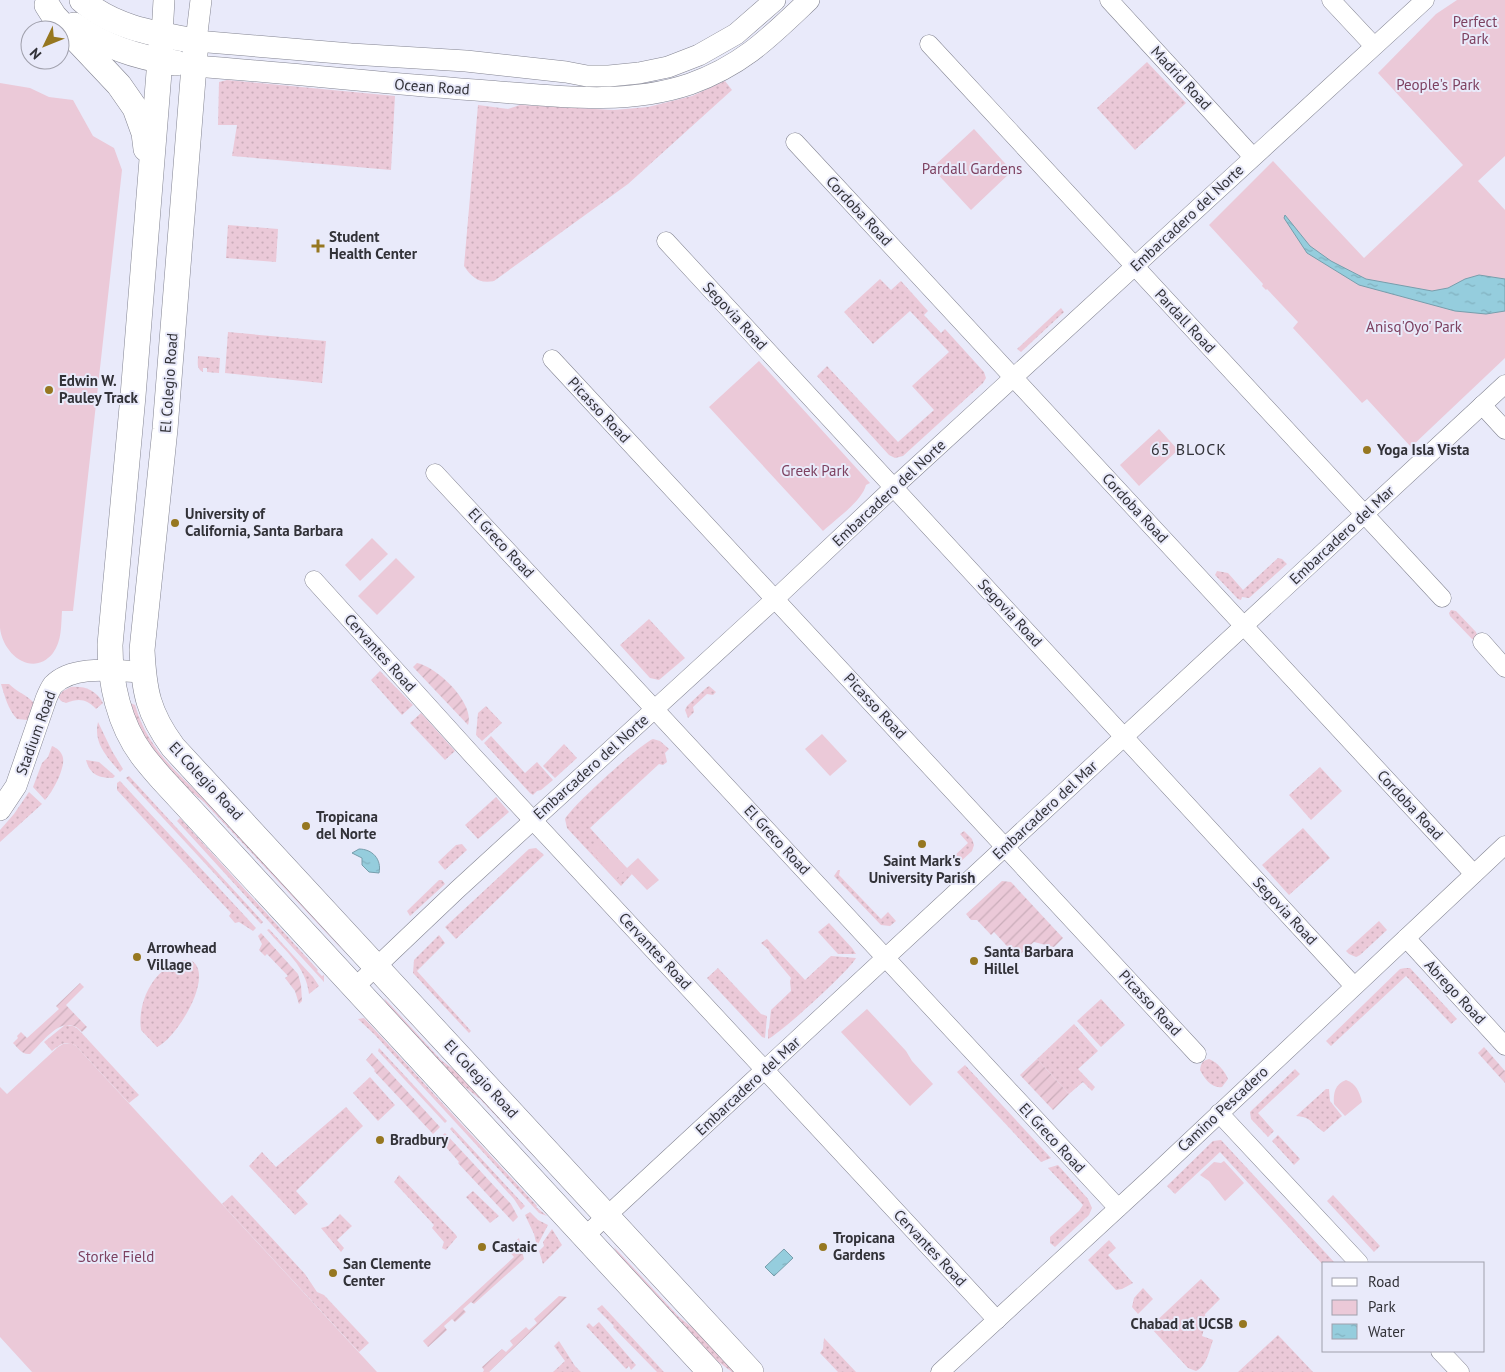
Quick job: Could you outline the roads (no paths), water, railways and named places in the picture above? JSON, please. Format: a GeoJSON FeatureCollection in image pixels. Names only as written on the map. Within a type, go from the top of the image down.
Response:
{"type":"FeatureCollection","features":[{"type":"Feature","properties":{"kind":"main road","name":"Ocean Road"},"geometry":{"type":"LineString","coordinates":[[82,0],[110,19],[129,26],[162,35],[196,40]]}},
{"type":"Feature","properties":{"kind":"main road","name":"Ocean Road"},"geometry":{"type":"LineString","coordinates":[[45,2],[83,31],[103,42],[160,61],[194,66]]}},
{"type":"Feature","properties":{"kind":"main road"},"geometry":{"type":"LineString","coordinates":[[45,2],[54,16],[119,85],[135,108],[144,133],[150,184]]}},
{"type":"Feature","properties":{"kind":"main road","name":"El Colegio Road"},"geometry":{"type":"LineString","coordinates":[[162,35],[133,396],[110,646],[110,670],[116,698],[127,728],[141,754],[162,779],[710,1372]]}},
{"type":"Feature","properties":{"kind":"main road","name":"El Colegio Road"},"geometry":{"type":"LineString","coordinates":[[196,40],[166,429],[142,650],[143,672],[150,707],[159,728],[173,747],[751,1372]]}},
{"type":"Feature","properties":{"kind":"street","name":"El Colegio Road"},"geometry":{"type":"LineString","coordinates":[[162,35],[164,0]]}},
{"type":"Feature","properties":{"kind":"street","name":"El Colegio Road"},"geometry":{"type":"LineString","coordinates":[[196,40],[201,0]]}},
{"type":"Feature","properties":{"kind":"street","name":"Ocean Road"},"geometry":{"type":"LineString","coordinates":[[196,40],[351,54],[466,61],[587,76],[609,76],[640,73],[668,67],[699,55],[736,34],[775,0]]}},
{"type":"Feature","properties":{"kind":"street","name":"Ocean Road"},"geometry":{"type":"LineString","coordinates":[[194,66],[582,98],[642,95],[688,84],[728,67],[765,42],[809,0]]}},
{"type":"Feature","properties":{"kind":"street","name":"Madrid Road"},"geometry":{"type":"LineString","coordinates":[[1109,0],[1253,157]]}},
{"type":"Feature","properties":{"kind":"street"},"geometry":{"type":"LineString","coordinates":[[1331,0],[1374,46]]}},
{"type":"Feature","properties":{"kind":"street","name":"Embarcadero del Norte"},"geometry":{"type":"LineString","coordinates":[[355,987],[894,487],[1425,0]]}},
{"type":"Feature","properties":{"kind":"street","name":"Pardall Road"},"geometry":{"type":"LineString","coordinates":[[929,44],[1442,598]]}},
{"type":"Feature","properties":{"kind":"street","name":"Cordoba Road"},"geometry":{"type":"LineString","coordinates":[[795,142],[1474,874]]}},
{"type":"Feature","properties":{"kind":"street","name":"Segovia Road"},"geometry":{"type":"LineString","coordinates":[[666,241],[1354,986]]}},
{"type":"Feature","properties":{"kind":"street","name":"Picasso Road"},"geometry":{"type":"LineString","coordinates":[[552,359],[1196,1054]]}},
{"type":"Feature","properties":{"kind":"street","name":"Embarcadero del Mar"},"geometry":{"type":"LineString","coordinates":[[585,1236],[1505,384]]}},
{"type":"Feature","properties":{"kind":"street"},"geometry":{"type":"LineString","coordinates":[[1482,405],[1505,430]]}},
{"type":"Feature","properties":{"kind":"street","name":"El Greco Road"},"geometry":{"type":"LineString","coordinates":[[435,473],[1118,1208]]}},
{"type":"Feature","properties":{"kind":"street","name":"Cervantes Road"},"geometry":{"type":"LineString","coordinates":[[314,580],[533,820],[997,1320]]}},
{"type":"Feature","properties":{"kind":"street"},"geometry":{"type":"LineString","coordinates":[[1482,642],[1505,668]]}},
{"type":"Feature","properties":{"kind":"street","name":"Stadium Road"},"geometry":{"type":"LineString","coordinates":[[0,810],[16,786],[52,686],[63,677],[77,672],[110,670],[143,672]]}},
{"type":"Feature","properties":{"kind":"street","name":"Camino Pescadero"},"geometry":{"type":"LineString","coordinates":[[940,1372],[1505,846]]}},
{"type":"Feature","properties":{"kind":"street","name":"Abrego Road"},"geometry":{"type":"LineString","coordinates":[[1406,938],[1505,1046]]}},
{"type":"Feature","properties":{"kind":"street"},"geometry":{"type":"LineString","coordinates":[[1219,1113],[1358,1262]]}},
{"type":"Feature","properties":{"kind":"street"},"geometry":{"type":"LineString","coordinates":[[1441,1352],[1460,1372]]}},
{"type":"Feature","properties":{"kind":"water"},"geometry":{"type":"Polygon","coordinates":[[[1285,215],[1310,246],[1331,261],[1366,279],[1432,291],[1448,288],[1465,279],[1479,275],[1505,279],[1505,311],[1486,314],[1455,311],[1359,285],[1307,253],[1284,218],[1285,215]]]}},
{"type":"Feature","properties":{"kind":"water"},"geometry":{"type":"Polygon","coordinates":[[[359,849],[364,849],[375,856],[379,863],[379,873],[369,872],[362,865],[362,858],[352,853],[359,849]]]}},
{"type":"Feature","properties":{"kind":"water"},"geometry":{"type":"Polygon","coordinates":[[[784,1249],[793,1258],[774,1276],[765,1267],[784,1249]]]}},
{"type":"Feature","properties":{"kind":"place","name":"Student Health Center"},"geometry":{"type":"Point","coordinates":[318,246]}},
{"type":"Feature","properties":{"kind":"place","name":"Edwin W. Pauley Track"},"geometry":{"type":"Point","coordinates":[49,390]}},
{"type":"Feature","properties":{"kind":"place","name":"Yoga Isla Vista"},"geometry":{"type":"Point","coordinates":[1367,450]}},
{"type":"Feature","properties":{"kind":"place","name":"University of California, Santa Barbara"},"geometry":{"type":"Point","coordinates":[175,523]}},
{"type":"Feature","properties":{"kind":"place","name":"Tropicana del Norte"},"geometry":{"type":"Point","coordinates":[306,826]}},
{"type":"Feature","properties":{"kind":"place","name":"Saint Mark's University Parish"},"geometry":{"type":"Point","coordinates":[922,844]}},
{"type":"Feature","properties":{"kind":"place","name":"Arrowhead Village"},"geometry":{"type":"Point","coordinates":[137,957]}},
{"type":"Feature","properties":{"kind":"place","name":"Santa Barbara Hillel"},"geometry":{"type":"Point","coordinates":[974,961]}},
{"type":"Feature","properties":{"kind":"place","name":"Bradbury"},"geometry":{"type":"Point","coordinates":[380,1140]}},
{"type":"Feature","properties":{"kind":"place","name":"Castaic"},"geometry":{"type":"Point","coordinates":[482,1247]}},
{"type":"Feature","properties":{"kind":"place","name":"Tropicana Gardens"},"geometry":{"type":"Point","coordinates":[823,1247]}},
{"type":"Feature","properties":{"kind":"place","name":"San Clemente Center"},"geometry":{"type":"Point","coordinates":[333,1273]}},
{"type":"Feature","properties":{"kind":"place","name":"Chabad at UCSB"},"geometry":{"type":"Point","coordinates":[1243,1324]}},
{"type":"Feature","properties":{"kind":"district","name":"65 BLOCK"},"geometry":{"type":"Point","coordinates":[1189,449]}},
{"type":"Feature","properties":{"kind":"park label","name":"Perfect Park"},"geometry":{"type":"Point","coordinates":[1475,30]}},
{"type":"Feature","properties":{"kind":"park label","name":"People's Park"},"geometry":{"type":"Point","coordinates":[1438,85]}},
{"type":"Feature","properties":{"kind":"park label","name":"Pardall Gardens"},"geometry":{"type":"Point","coordinates":[972,169]}},
{"type":"Feature","properties":{"kind":"park label","name":"Anisq'Oyo' Park"},"geometry":{"type":"Point","coordinates":[1414,327]}},
{"type":"Feature","properties":{"kind":"park label","name":"Greek Park"},"geometry":{"type":"Point","coordinates":[815,471]}},
{"type":"Feature","properties":{"kind":"park label","name":"Storke Field"},"geometry":{"type":"Point","coordinates":[116,1257]}}]}
